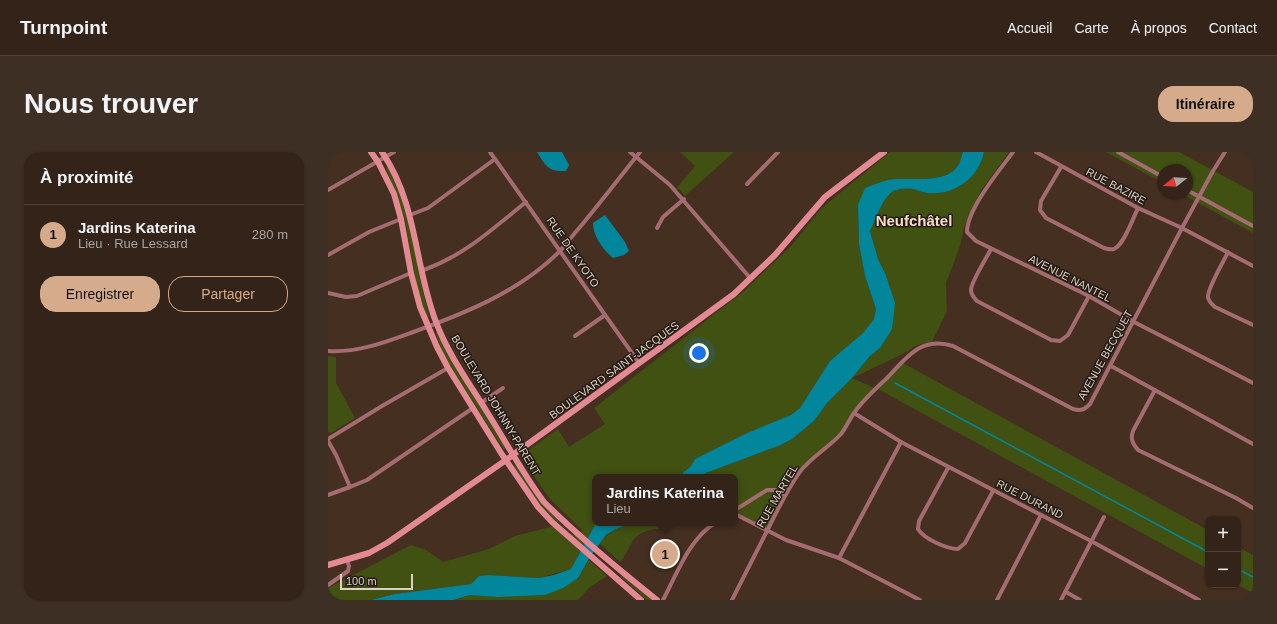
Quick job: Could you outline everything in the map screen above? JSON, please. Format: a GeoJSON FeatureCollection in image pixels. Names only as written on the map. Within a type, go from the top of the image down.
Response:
{"type":"FeatureCollection","features":[{"type":"Feature","properties":{"kind":"street","name":"BOULEVARD JOHNNY-PARENT"},"geometry":{"type":"LineString","coordinates":[[371,152],[378,162],[394,194],[401,219],[411,273],[420,307],[437,347],[448,368],[530,498],[552,522],[642,600]]}},
{"type":"Feature","properties":{"kind":"street"},"geometry":{"type":"LineString","coordinates":[[328,190],[378,162],[384,155],[394,152]]}},
{"type":"Feature","properties":{"kind":"street","name":"RUE DE KYOTO"},"geometry":{"type":"LineString","coordinates":[[490,152],[639,363]]}},
{"type":"Feature","properties":{"kind":"street"},"geometry":{"type":"LineString","coordinates":[[630,152],[670,185],[684,199],[751,279]]}},
{"type":"Feature","properties":{"kind":"street"},"geometry":{"type":"LineString","coordinates":[[328,351],[355,349],[376,345],[464,313],[490,301],[532,274],[560,250],[600,203],[640,152]]}},
{"type":"Feature","properties":{"kind":"street"},"geometry":{"type":"LineString","coordinates":[[747,184],[778,152]]}},
{"type":"Feature","properties":{"kind":"street","name":"BOULEVARD SAINT-JACQUES"},"geometry":{"type":"LineString","coordinates":[[328,565],[369,553],[387,543],[514,455],[722,302],[751,279],[775,255],[825,197],[884,152]]}},
{"type":"Feature","properties":{"kind":"street","name":"AVENUE NANTEL"},"geometry":{"type":"LineString","coordinates":[[1012,152],[983,192],[970,220],[967,232],[976,241],[1088,296],[1134,322],[1253,383]]}},
{"type":"Feature","properties":{"kind":"street","name":"RUE BAZIRE"},"geometry":{"type":"LineString","coordinates":[[1036,152],[1138,208],[1182,228],[1253,266]]}},
{"type":"Feature","properties":{"kind":"street"},"geometry":{"type":"LineString","coordinates":[[1118,152],[1157,174]]}},
{"type":"Feature","properties":{"kind":"street","name":"AVENUE BECQUET"},"geometry":{"type":"LineString","coordinates":[[854,413],[875,388],[910,353],[932,343],[943,343],[953,346],[1073,409],[1082,410],[1090,404],[1182,228],[1213,171],[1226,152]]}},
{"type":"Feature","properties":{"kind":"street"},"geometry":{"type":"LineString","coordinates":[[1246,152],[1253,156]]}},
{"type":"Feature","properties":{"kind":"street","name":"BOULEVARD JOHNNY-PARENT"},"geometry":{"type":"LineString","coordinates":[[384,155],[402,189],[410,215],[421,270],[430,304],[436,323],[456,363],[544,502],[619,569],[657,600]]}},
{"type":"Feature","properties":{"kind":"street"},"geometry":{"type":"LineString","coordinates":[[410,215],[428,208],[495,159]]}},
{"type":"Feature","properties":{"kind":"street"},"geometry":{"type":"LineString","coordinates":[[1060,166],[1041,201],[1040,210],[1046,218],[1104,248],[1112,250],[1119,245],[1123,239],[1138,208]]}},
{"type":"Feature","properties":{"kind":"street"},"geometry":{"type":"LineString","coordinates":[[1193,193],[1253,226]]}},
{"type":"Feature","properties":{"kind":"street"},"geometry":{"type":"LineString","coordinates":[[657,228],[663,217],[684,199]]}},
{"type":"Feature","properties":{"kind":"street"},"geometry":{"type":"LineString","coordinates":[[421,270],[448,260],[475,244],[526,202]]}},
{"type":"Feature","properties":{"kind":"street"},"geometry":{"type":"LineString","coordinates":[[328,255],[369,232],[401,219]]}},
{"type":"Feature","properties":{"kind":"street"},"geometry":{"type":"LineString","coordinates":[[991,249],[971,286],[971,294],[977,300],[1051,340],[1060,341],[1068,335],[1088,296]]}},
{"type":"Feature","properties":{"kind":"street"},"geometry":{"type":"LineString","coordinates":[[1228,252],[1209,290],[1208,298],[1215,307],[1253,325]]}},
{"type":"Feature","properties":{"kind":"street"},"geometry":{"type":"LineString","coordinates":[[328,293],[346,297],[357,296],[411,273]]}},
{"type":"Feature","properties":{"kind":"street"},"geometry":{"type":"LineString","coordinates":[[575,336],[605,315]]}},
{"type":"Feature","properties":{"kind":"street"},"geometry":{"type":"LineString","coordinates":[[1111,366],[1253,444]]}},
{"type":"Feature","properties":{"kind":"street"},"geometry":{"type":"LineString","coordinates":[[350,487],[336,454],[328,440],[382,406],[448,368]]}},
{"type":"Feature","properties":{"kind":"street"},"geometry":{"type":"LineString","coordinates":[[481,403],[503,388]]}},
{"type":"Feature","properties":{"kind":"street"},"geometry":{"type":"LineString","coordinates":[[1155,390],[1131,436],[1134,446],[1138,450],[1236,498],[1253,508]]}},
{"type":"Feature","properties":{"kind":"street"},"geometry":{"type":"LineString","coordinates":[[328,495],[367,480],[473,408]]}},
{"type":"Feature","properties":{"kind":"street","name":"RUE DURAND"},"geometry":{"type":"LineString","coordinates":[[854,413],[901,442],[948,468],[1091,541],[1199,600]]}},
{"type":"Feature","properties":{"kind":"street","name":"RUE MARTEL"},"geometry":{"type":"LineString","coordinates":[[732,600],[785,495],[799,473],[844,431],[854,413]]}},
{"type":"Feature","properties":{"kind":"street"},"geometry":{"type":"LineString","coordinates":[[839,558],[901,442]]}},
{"type":"Feature","properties":{"kind":"street"},"geometry":{"type":"LineString","coordinates":[[948,468],[919,521],[918,529],[924,536],[950,548],[958,548],[965,543],[993,491]]}},
{"type":"Feature","properties":{"kind":"street"},"geometry":{"type":"LineString","coordinates":[[738,508],[767,490],[775,490],[785,495]]}},
{"type":"Feature","properties":{"kind":"street"},"geometry":{"type":"LineString","coordinates":[[997,600],[1041,515]]}},
{"type":"Feature","properties":{"kind":"street"},"geometry":{"type":"LineString","coordinates":[[738,516],[786,540],[839,558],[920,600]]}},
{"type":"Feature","properties":{"kind":"street"},"geometry":{"type":"LineString","coordinates":[[1061,600],[1104,517]]}},
{"type":"Feature","properties":{"kind":"street"},"geometry":{"type":"LineString","coordinates":[[663,600],[692,544],[710,526]]}},
{"type":"Feature","properties":{"kind":"street"},"geometry":{"type":"LineString","coordinates":[[328,585],[348,571],[349,566],[347,560]]}},
{"type":"Feature","properties":{"kind":"street"},"geometry":{"type":"LineString","coordinates":[[1066,592],[1080,600]]}},
{"type":"Feature","properties":{"kind":"green space"},"geometry":{"type":"Polygon","coordinates":[[[680,152],[734,152],[685,196],[679,189],[675,190],[695,166],[680,152]]]}},
{"type":"Feature","properties":{"kind":"green space"},"geometry":{"type":"Polygon","coordinates":[[[890,152],[963,152],[959,164],[947,175],[930,179],[895,179],[880,182],[865,188],[858,215],[859,244],[865,276],[876,309],[874,319],[863,333],[830,361],[800,408],[791,415],[747,433],[695,459],[691,466],[682,474],[592,474],[592,526],[594,526],[571,569],[539,578],[487,575],[479,576],[471,584],[395,594],[371,600],[328,600],[328,588],[411,545],[426,550],[443,562],[489,549],[515,536],[554,526],[566,536],[583,531],[549,498],[520,456],[558,429],[569,447],[605,424],[594,408],[744,291],[791,246],[820,210],[890,152]]]}},
{"type":"Feature","properties":{"kind":"green space"},"geometry":{"type":"Polygon","coordinates":[[[984,152],[1009,152],[982,189],[964,227],[960,246],[946,283],[947,311],[932,342],[917,345],[903,354],[852,378],[870,356],[880,348],[885,273],[878,259],[870,231],[885,199],[893,191],[901,189],[910,188],[928,193],[947,192],[964,183],[971,177],[977,170],[984,152]]]}},
{"type":"Feature","properties":{"kind":"green space"},"geometry":{"type":"Polygon","coordinates":[[[1106,152],[1179,152],[1253,192],[1253,233],[1193,200],[1193,164],[1157,164],[1157,180],[1106,152]]]}},
{"type":"Feature","properties":{"kind":"green space"},"geometry":{"type":"Polygon","coordinates":[[[388,167],[402,198],[413,238],[418,270],[429,317],[427,318],[417,287],[405,220],[386,168],[388,167]]]}},
{"type":"Feature","properties":{"kind":"green space"},"geometry":{"type":"Polygon","coordinates":[[[436,333],[438,333],[451,359],[506,449],[504,450],[452,369],[441,349],[436,333]]]}},
{"type":"Feature","properties":{"kind":"green space"},"geometry":{"type":"Polygon","coordinates":[[[328,356],[336,357],[336,383],[355,418],[331,433],[328,432],[328,356]]]}},
{"type":"Feature","properties":{"kind":"green space"},"geometry":{"type":"Polygon","coordinates":[[[901,362],[1205,528],[1205,567],[876,388],[866,399],[844,431],[799,473],[767,531],[738,516],[738,474],[705,474],[781,445],[792,439],[814,421],[827,403],[852,378],[875,388],[901,362]]]}},
{"type":"Feature","properties":{"kind":"green space"},"geometry":{"type":"Polygon","coordinates":[[[516,465],[538,499],[559,521],[558,523],[534,496],[514,466],[516,465]]]}},
{"type":"Feature","properties":{"kind":"green space"},"geometry":{"type":"Polygon","coordinates":[[[671,526],[647,531],[637,536],[620,562],[600,544],[613,531],[621,527],[671,526]]]}},
{"type":"Feature","properties":{"kind":"green space"},"geometry":{"type":"Polygon","coordinates":[[[1241,549],[1253,555],[1253,593],[1241,587],[1241,549]]]}},
{"type":"Feature","properties":{"kind":"green space"},"geometry":{"type":"Polygon","coordinates":[[[589,560],[607,576],[590,587],[578,600],[453,600],[470,595],[496,597],[578,578],[589,560]]]}},
{"type":"Feature","properties":{"kind":"green space"},"geometry":{"type":"Polygon","coordinates":[[[622,575],[652,600],[647,600],[620,576],[622,575]]]}},
{"type":"Feature","properties":{"kind":"water"},"geometry":{"type":"Polygon","coordinates":[[[537,152],[562,152],[569,165],[566,171],[551,169],[537,152]]]}},
{"type":"Feature","properties":{"kind":"water"},"geometry":{"type":"Polygon","coordinates":[[[963,152],[984,152],[977,170],[971,177],[956,188],[947,192],[928,193],[910,188],[893,191],[882,204],[870,231],[878,259],[885,273],[895,303],[892,329],[880,348],[870,356],[852,378],[827,403],[814,421],[792,439],[781,445],[705,474],[682,474],[691,466],[695,459],[747,433],[791,415],[800,408],[830,361],[863,333],[874,319],[876,309],[865,276],[859,244],[858,205],[865,188],[880,182],[895,179],[930,179],[947,175],[959,164],[963,152]]]}},
{"type":"Feature","properties":{"kind":"water"},"geometry":{"type":"Polygon","coordinates":[[[605,215],[625,242],[629,251],[624,255],[613,258],[602,247],[597,238],[593,228],[593,223],[605,215]]]}},
{"type":"Feature","properties":{"kind":"water"},"geometry":{"type":"Polygon","coordinates":[[[594,526],[624,526],[606,535],[590,557],[578,578],[563,588],[545,595],[496,597],[470,595],[453,600],[371,600],[395,594],[471,584],[479,576],[487,575],[539,578],[571,569],[594,526]]]}},
{"type":"Feature","properties":{"kind":"waterway"},"geometry":{"type":"LineString","coordinates":[[895,383],[1205,550]]}},
{"type":"Feature","properties":{"kind":"waterway"},"geometry":{"type":"LineString","coordinates":[[1241,571],[1253,577]]}},
{"type":"Feature","properties":{"kind":"place","name":"Jardins Katerina"},"geometry":{"type":"Point","coordinates":[665,554]}},
{"type":"Feature","properties":{"kind":"district","name":"Neufchâtel"},"geometry":{"type":"Point","coordinates":[914,220]}}]}
